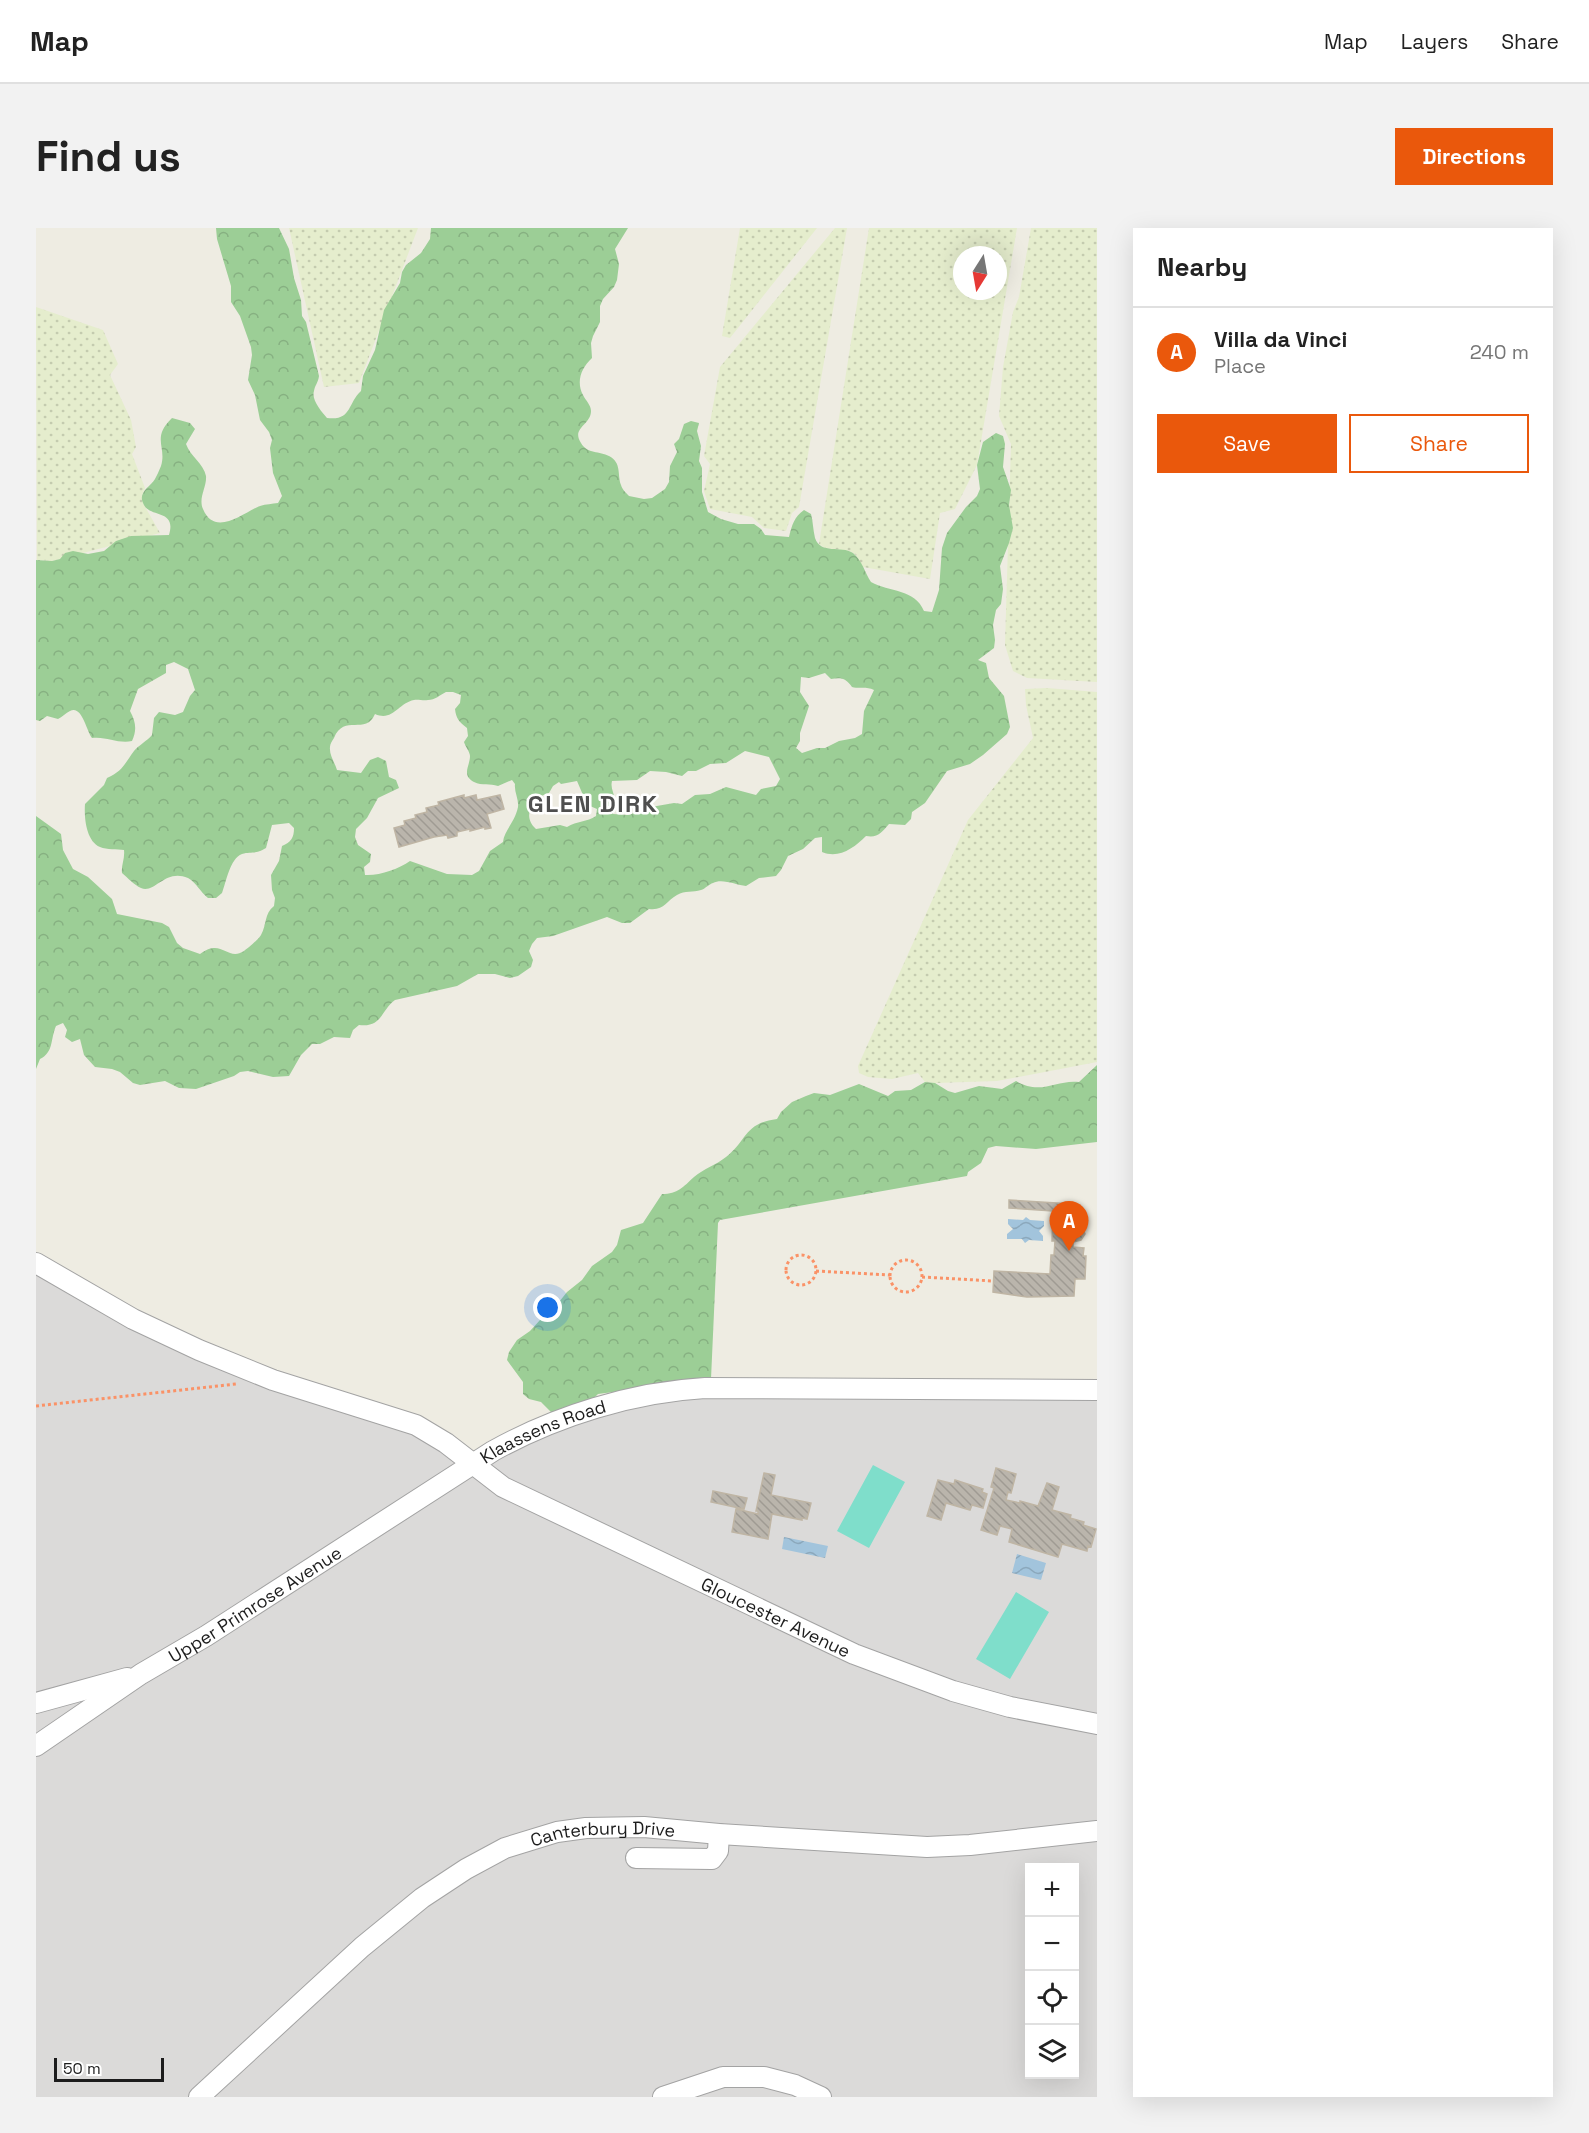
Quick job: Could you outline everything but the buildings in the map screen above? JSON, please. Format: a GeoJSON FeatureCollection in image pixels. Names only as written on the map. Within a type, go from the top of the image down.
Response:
{"type":"FeatureCollection","features":[{"type":"Feature","properties":{"kind":"street","name":"Klaassens Road"},"geometry":{"type":"LineString","coordinates":[[36,1263],[133,1319],[162,1333],[273,1380],[416,1425],[473,1463],[516,1438],[544,1426],[590,1410],[674,1390],[1097,1390]]}},
{"type":"Feature","properties":{"kind":"street","name":"Upper Primrose Avenue"},"geometry":{"type":"LineString","coordinates":[[36,1746],[141,1674],[206,1636],[473,1463]]}},
{"type":"Feature","properties":{"kind":"street","name":"Gloucester Avenue"},"geometry":{"type":"LineString","coordinates":[[473,1463],[503,1487],[854,1654],[953,1691],[1010,1707],[1097,1724]]}},
{"type":"Feature","properties":{"kind":"street"},"geometry":{"type":"LineString","coordinates":[[36,1703],[141,1674]]}},
{"type":"Feature","properties":{"kind":"street","name":"Canterbury Drive"},"geometry":{"type":"LineString","coordinates":[[199,2097],[362,1947],[422,1898],[466,1869],[505,1848],[557,1832],[586,1828],[644,1827],[927,1847],[970,1845],[1097,1831]]}},
{"type":"Feature","properties":{"kind":"street"},"geometry":{"type":"LineString","coordinates":[[636,1858],[712,1859],[716,1856],[719,1834]]}},
{"type":"Feature","properties":{"kind":"street"},"geometry":{"type":"LineString","coordinates":[[663,2097],[723,2077],[764,2077],[795,2085],[821,2097]]}},
{"type":"Feature","properties":{"kind":"path"},"geometry":{"type":"LineString","coordinates":[[801,1255],[812,1260],[816,1271],[811,1281],[800,1285],[789,1280],[786,1270],[790,1259],[801,1255]]}},
{"type":"Feature","properties":{"kind":"path"},"geometry":{"type":"LineString","coordinates":[[902,1260],[916,1263],[920,1267],[922,1277],[918,1286],[905,1292],[896,1288],[890,1280],[893,1266],[902,1260]]}},
{"type":"Feature","properties":{"kind":"path"},"geometry":{"type":"LineString","coordinates":[[816,1271],[890,1275]]}},
{"type":"Feature","properties":{"kind":"path"},"geometry":{"type":"LineString","coordinates":[[922,1277],[993,1281]]}},
{"type":"Feature","properties":{"kind":"path"},"geometry":{"type":"LineString","coordinates":[[36,1406],[239,1384]]}},
{"type":"Feature","properties":{"kind":"shaded area"},"geometry":{"type":"Polygon","coordinates":[[[36,1263],[133,1319],[393,1418],[473,1463],[493,1451],[674,1390],[1097,1390],[1097,2097],[36,2097],[36,1263]]]}},
{"type":"Feature","properties":{"kind":"shaded area"},"geometry":{"type":"Polygon","coordinates":[[[873,1465],[905,1482],[869,1548],[837,1531],[873,1465]]]}},
{"type":"Feature","properties":{"kind":"shaded area"},"geometry":{"type":"Polygon","coordinates":[[[1016,1592],[1049,1612],[1010,1679],[976,1659],[1016,1592]]]}},
{"type":"Feature","properties":{"kind":"green space"},"geometry":{"type":"Polygon","coordinates":[[[216,228],[279,228],[289,249],[301,300],[302,316],[306,322],[319,376],[314,389],[314,398],[327,418],[335,418],[345,414],[361,391],[363,376],[375,350],[384,310],[400,283],[406,265],[421,253],[430,239],[431,228],[628,228],[615,249],[619,264],[617,280],[600,306],[600,322],[591,343],[592,358],[581,375],[581,390],[591,411],[588,420],[578,434],[584,447],[590,451],[605,454],[616,462],[620,481],[629,496],[652,498],[665,489],[669,482],[670,466],[677,452],[674,444],[679,439],[684,424],[691,421],[699,423],[697,431],[701,446],[699,461],[702,468],[702,492],[708,512],[738,524],[754,524],[765,535],[789,537],[794,522],[804,510],[811,514],[818,543],[826,548],[853,553],[871,582],[908,595],[920,604],[924,611],[932,612],[939,590],[942,548],[947,533],[977,496],[980,489],[977,465],[983,442],[996,433],[1003,436],[1005,444],[1003,467],[1011,490],[1009,505],[1013,528],[1000,566],[1003,589],[1001,604],[996,610],[993,625],[994,648],[978,660],[986,663],[989,678],[1004,696],[1010,727],[1007,734],[970,764],[947,771],[925,803],[912,812],[911,819],[905,825],[889,824],[879,834],[866,836],[846,851],[834,854],[822,852],[822,837],[815,838],[803,849],[788,856],[776,876],[759,878],[746,886],[725,881],[717,882],[701,890],[680,893],[662,907],[649,909],[630,923],[622,923],[607,917],[553,936],[537,938],[529,951],[533,960],[531,967],[518,976],[510,978],[495,974],[478,974],[457,986],[395,1000],[377,1021],[372,1024],[359,1025],[353,1030],[350,1038],[334,1037],[320,1044],[312,1044],[301,1055],[289,1076],[273,1077],[248,1071],[196,1089],[179,1088],[165,1081],[140,1085],[133,1083],[120,1072],[95,1067],[84,1055],[80,1039],[72,1042],[65,1037],[67,1030],[63,1023],[56,1026],[50,1049],[40,1059],[36,1069],[36,816],[61,834],[63,850],[73,869],[88,877],[112,899],[117,914],[162,923],[169,927],[177,943],[183,948],[200,954],[208,949],[219,948],[238,954],[260,937],[269,912],[274,906],[271,875],[279,861],[282,846],[293,837],[294,828],[289,823],[272,825],[266,848],[242,854],[234,860],[222,893],[216,898],[208,898],[191,880],[180,876],[167,878],[151,888],[141,888],[122,873],[124,850],[103,848],[92,840],[86,822],[85,804],[104,785],[107,778],[120,770],[134,751],[152,735],[154,718],[159,712],[175,715],[183,712],[195,690],[188,669],[174,662],[166,665],[166,673],[138,689],[130,711],[135,726],[132,741],[92,738],[81,715],[74,710],[58,719],[47,716],[40,721],[36,720],[36,560],[52,561],[73,551],[88,554],[104,551],[116,541],[131,536],[169,535],[169,521],[166,517],[146,508],[142,496],[155,479],[161,466],[162,431],[172,418],[190,423],[195,429],[186,444],[205,472],[202,505],[208,517],[215,522],[230,521],[260,506],[278,503],[282,496],[273,473],[270,448],[272,440],[260,420],[255,395],[248,380],[251,347],[240,316],[231,302],[231,286],[216,228]],[[825,673],[809,678],[801,677],[800,692],[809,706],[796,748],[802,753],[825,748],[862,734],[864,711],[874,690],[852,687],[845,680],[831,679],[825,673]],[[446,692],[435,698],[408,702],[386,716],[375,714],[366,724],[343,727],[331,744],[330,753],[337,770],[361,773],[370,760],[378,757],[386,761],[389,777],[396,780],[399,788],[378,798],[367,818],[356,829],[355,837],[358,845],[371,854],[370,862],[364,867],[365,875],[389,871],[410,861],[447,874],[472,875],[479,871],[490,851],[503,842],[515,817],[518,804],[515,784],[512,780],[498,786],[477,783],[468,776],[470,756],[464,742],[468,736],[467,728],[458,720],[455,709],[460,703],[461,695],[446,692]],[[745,751],[726,763],[710,764],[696,771],[688,771],[682,776],[650,771],[637,780],[612,781],[613,814],[628,815],[651,807],[682,804],[695,795],[710,794],[726,787],[756,795],[761,789],[776,786],[780,779],[769,757],[745,751]],[[577,781],[561,784],[559,782],[549,793],[538,798],[531,808],[529,818],[536,829],[560,825],[567,827],[596,816],[597,809],[583,803],[583,795],[577,781]]]}},
{"type":"Feature","properties":{"kind":"green space"},"geometry":{"type":"Polygon","coordinates":[[[289,228],[418,228],[359,383],[324,387],[289,228]]]}},
{"type":"Feature","properties":{"kind":"green space"},"geometry":{"type":"Polygon","coordinates":[[[740,228],[817,228],[730,338],[722,336],[740,228]]]}},
{"type":"Feature","properties":{"kind":"green space"},"geometry":{"type":"Polygon","coordinates":[[[835,228],[847,228],[799,507],[792,513],[786,531],[764,528],[752,517],[710,509],[704,491],[710,464],[704,456],[720,367],[835,228]]]}},
{"type":"Feature","properties":{"kind":"green space"},"geometry":{"type":"Polygon","coordinates":[[[869,228],[1017,228],[1007,287],[1007,246],[953,246],[953,300],[1005,300],[977,465],[955,509],[940,513],[930,579],[863,567],[856,555],[850,551],[825,548],[819,544],[869,228]]]}},
{"type":"Feature","properties":{"kind":"green space"},"geometry":{"type":"Polygon","coordinates":[[[1031,228],[1097,228],[1097,682],[1027,678],[1013,671],[1005,645],[1011,444],[999,416],[1003,367],[1013,312],[1019,297],[1031,228]]]}},
{"type":"Feature","properties":{"kind":"green space"},"geometry":{"type":"Polygon","coordinates":[[[36,307],[103,330],[118,364],[110,375],[131,420],[136,447],[132,454],[145,488],[142,495],[143,503],[160,533],[52,561],[37,560],[36,307]]]}},
{"type":"Feature","properties":{"kind":"green space"},"geometry":{"type":"Polygon","coordinates":[[[1047,688],[1097,692],[1097,1062],[997,1081],[935,1083],[925,1082],[918,1073],[892,1079],[868,1077],[859,1073],[858,1066],[968,820],[1033,738],[1025,689],[1047,688]]]}},
{"type":"Feature","properties":{"kind":"green space"},"geometry":{"type":"Polygon","coordinates":[[[1097,1065],[1097,1142],[1036,1149],[996,1146],[988,1148],[981,1163],[968,1172],[967,1176],[720,1220],[718,1223],[711,1379],[598,1394],[590,1402],[552,1413],[541,1402],[529,1399],[523,1394],[523,1382],[507,1360],[517,1340],[540,1320],[547,1317],[592,1266],[612,1252],[617,1245],[621,1230],[643,1223],[662,1194],[680,1189],[698,1174],[722,1160],[758,1124],[777,1119],[792,1102],[814,1093],[830,1095],[859,1084],[888,1096],[895,1091],[911,1090],[925,1082],[935,1083],[955,1093],[979,1086],[1002,1089],[1016,1081],[1033,1087],[1041,1087],[1079,1082],[1097,1065]]]}},
{"type":"Feature","properties":{"kind":"water"},"geometry":{"type":"Polygon","coordinates":[[[1026,1217],[1030,1220],[1044,1221],[1044,1226],[1039,1231],[1043,1236],[1043,1241],[1029,1240],[1025,1243],[1022,1239],[1007,1239],[1007,1234],[1013,1229],[1008,1224],[1008,1219],[1023,1220],[1026,1217]]]}},
{"type":"Feature","properties":{"kind":"water"},"geometry":{"type":"Polygon","coordinates":[[[784,1537],[828,1546],[825,1558],[782,1549],[784,1537]]]}},
{"type":"Feature","properties":{"kind":"water"},"geometry":{"type":"Polygon","coordinates":[[[1017,1554],[1046,1563],[1041,1580],[1012,1573],[1017,1554]]]}},
{"type":"Feature","properties":{"kind":"place","name":"Villa da Vinci"},"geometry":{"type":"Point","coordinates":[1069,1251]}},
{"type":"Feature","properties":{"kind":"district","name":"GLEN DIRK"},"geometry":{"type":"Point","coordinates":[593,803]}}]}
